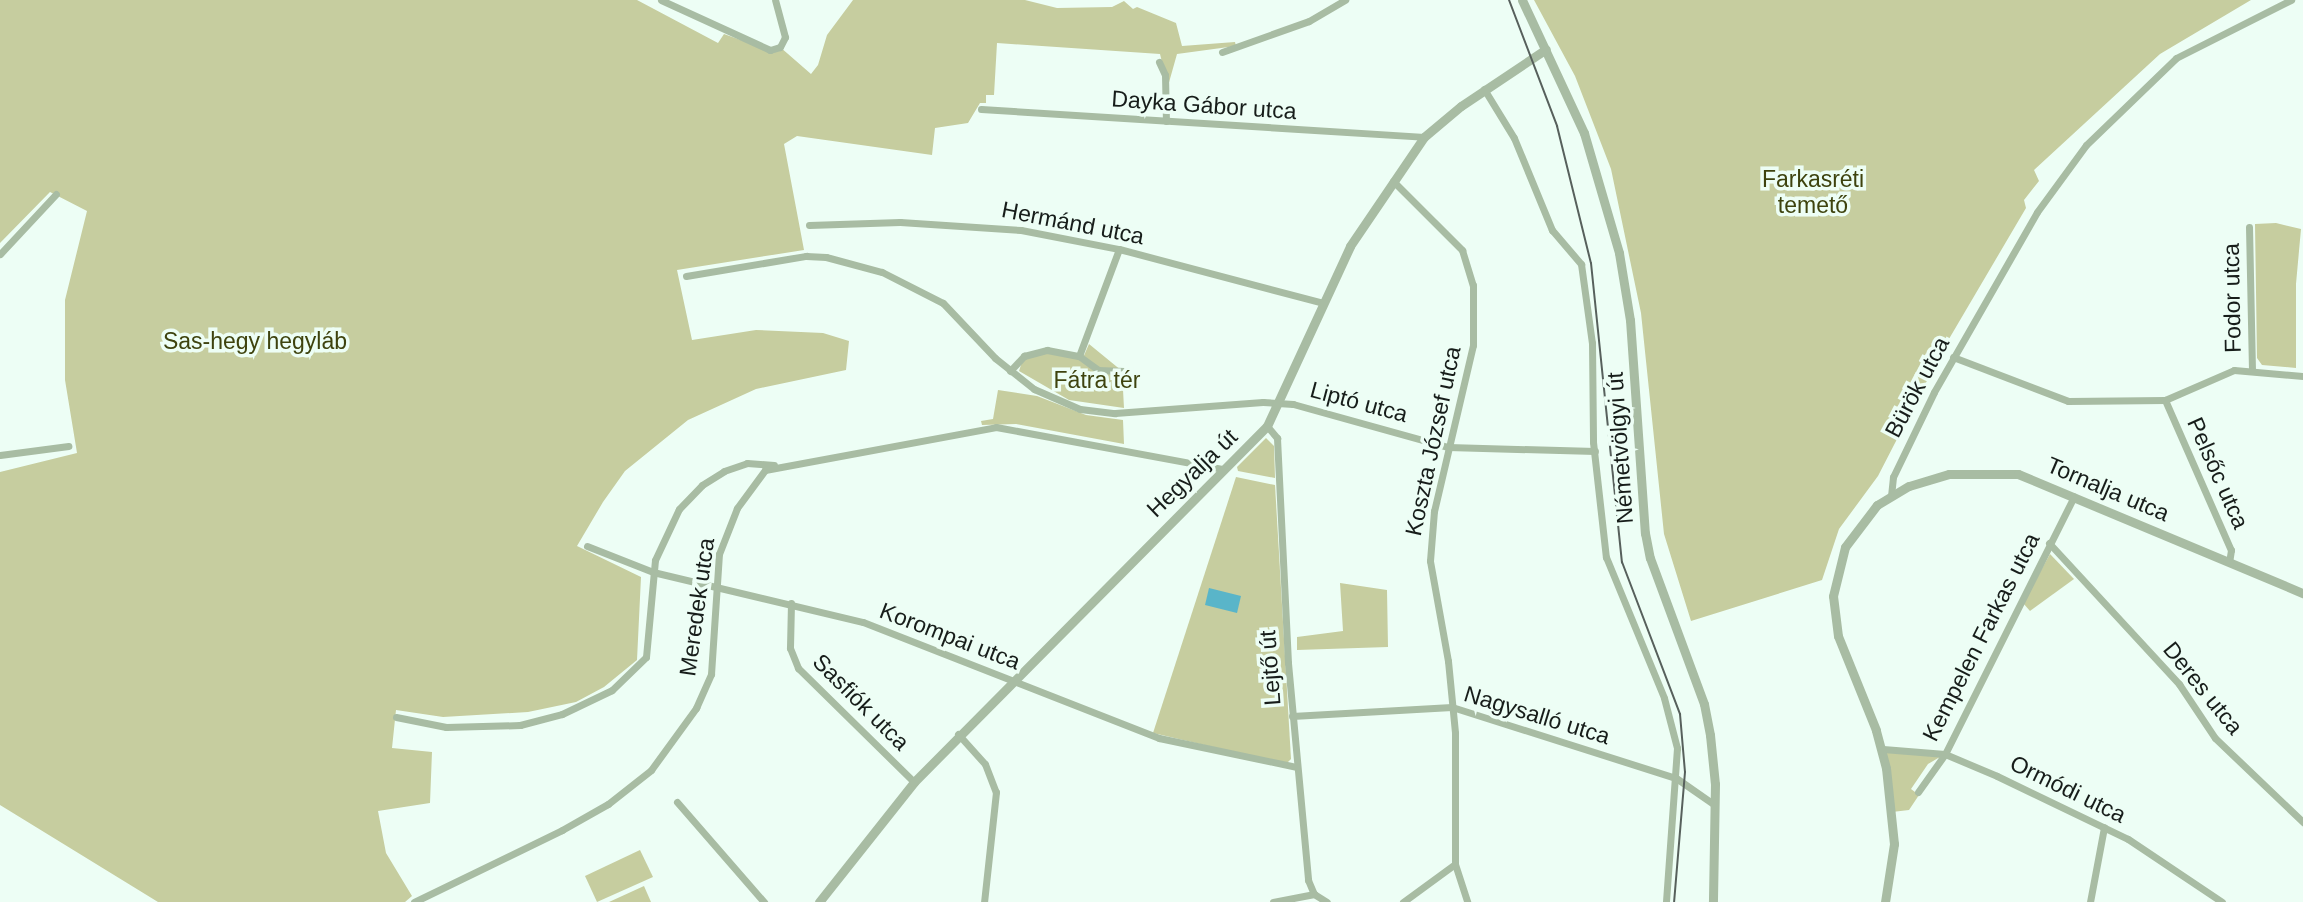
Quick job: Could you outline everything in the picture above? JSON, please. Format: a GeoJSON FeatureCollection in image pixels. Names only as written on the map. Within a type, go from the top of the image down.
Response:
{"type":"FeatureCollection","features":[{"type":"Feature","properties":{"kind":"street"},"geometry":{"type":"LineString","coordinates":[[661,0],[763,48],[780,47],[785,37],[775,0]]}},
{"type":"Feature","properties":{"kind":"street"},"geometry":{"type":"LineString","coordinates":[[1222,51],[1309,21],[1345,0]]}},
{"type":"Feature","properties":{"kind":"street","name":"Németvölgyi út"},"geometry":{"type":"LineString","coordinates":[[1522,0],[1584,133],[1619,253],[1630,320],[1645,533],[1650,558],[1704,704],[1715,805],[1713,902]]}},
{"type":"Feature","properties":{"kind":"street","name":"Bürök utca"},"geometry":{"type":"LineString","coordinates":[[1891,496],[1893,477],[1953,357],[2058,179],[2103,125],[2176,58],[2291,0]]}},
{"type":"Feature","properties":{"kind":"street","name":"Hegyalja út"},"geometry":{"type":"LineString","coordinates":[[820,902],[914,782],[958,734],[1266,426],[1280,403],[1350,246],[1424,137],[1484,89],[1546,49]]}},
{"type":"Feature","properties":{"kind":"street"},"geometry":{"type":"LineString","coordinates":[[1159,62],[1165,75],[1166,121]]}},
{"type":"Feature","properties":{"kind":"street","name":"Németvölgyi út"},"geometry":{"type":"LineString","coordinates":[[1484,89],[1514,138],[1558,239],[1581,264],[1592,343],[1595,450],[1606,557],[1672,718],[1676,778],[1666,902]]}},
{"type":"Feature","properties":{"kind":"street","name":"Dayka Gábor utca"},"geometry":{"type":"LineString","coordinates":[[981,109],[1424,137]]}},
{"type":"Feature","properties":{"kind":"street","name":"Koszta József utca"},"geometry":{"type":"LineString","coordinates":[[1394,181],[1452,238],[1471,269],[1473,345],[1430,532],[1430,561],[1452,707],[1455,864],[1467,902]]}},
{"type":"Feature","properties":{"kind":"street"},"geometry":{"type":"LineString","coordinates":[[0,254],[56,194]]}},
{"type":"Feature","properties":{"kind":"street","name":"Hermánd utca"},"geometry":{"type":"LineString","coordinates":[[809,225],[956,223],[1021,230],[1119,249],[1324,303]]}},
{"type":"Feature","properties":{"kind":"street","name":"Fodor utca"},"geometry":{"type":"LineString","coordinates":[[2249,227],[2252,369]]}},
{"type":"Feature","properties":{"kind":"street"},"geometry":{"type":"LineString","coordinates":[[1079,356],[1119,249]]}},
{"type":"Feature","properties":{"kind":"street","name":"Liptó utca"},"geometry":{"type":"LineString","coordinates":[[686,276],[806,256],[862,266],[943,303],[1010,371],[1051,399],[1095,412],[1280,403],[1448,447],[1595,450]]}},
{"type":"Feature","properties":{"kind":"street"},"geometry":{"type":"LineString","coordinates":[[1010,371],[1024,356],[1048,350],[1079,356],[1098,370],[1124,371]]}},
{"type":"Feature","properties":{"kind":"street"},"geometry":{"type":"LineString","coordinates":[[1953,357],[2068,401],[2165,400],[2217,374],[2252,369],[2303,376]]}},
{"type":"Feature","properties":{"kind":"street","name":"Pelsőc utca"},"geometry":{"type":"LineString","coordinates":[[2165,400],[2231,550],[2229,562]]}},
{"type":"Feature","properties":{"kind":"street","name":"Lejtő út"},"geometry":{"type":"LineString","coordinates":[[1266,426],[1277,438],[1292,716],[1314,894]]}},
{"type":"Feature","properties":{"kind":"street"},"geometry":{"type":"LineString","coordinates":[[396,716],[446,727],[520,724],[594,701],[637,671],[646,657],[653,572],[673,519],[702,485],[736,465],[775,465],[996,427],[1222,470]]}},
{"type":"Feature","properties":{"kind":"street"},"geometry":{"type":"LineString","coordinates":[[0,455],[68,446]]}},
{"type":"Feature","properties":{"kind":"street","name":"Meredek utca"},"geometry":{"type":"LineString","coordinates":[[414,902],[562,830],[643,779],[696,708],[711,674],[714,586],[720,549],[736,510],[755,480],[775,465]]}},
{"type":"Feature","properties":{"kind":"street","name":"Tornalja utca"},"geometry":{"type":"LineString","coordinates":[[1891,496],[1938,476],[1978,471],[2018,474],[2303,593]]}},
{"type":"Feature","properties":{"kind":"street"},"geometry":{"type":"LineString","coordinates":[[1885,902],[1894,829],[1883,749],[1838,636],[1833,596],[1851,535],[1891,496]]}},
{"type":"Feature","properties":{"kind":"street","name":"Kempelen Farkas utca"},"geometry":{"type":"LineString","coordinates":[[1918,792],[1945,754],[2074,496]]}},
{"type":"Feature","properties":{"kind":"street","name":"Deres utca"},"geometry":{"type":"LineString","coordinates":[[2049,543],[2179,684],[2215,738],[2303,822]]}},
{"type":"Feature","properties":{"kind":"street","name":"Korompai utca"},"geometry":{"type":"LineString","coordinates":[[587,545],[653,572],[863,622],[1159,738],[1297,768]]}},
{"type":"Feature","properties":{"kind":"street","name":"Sasfiók utca"},"geometry":{"type":"LineString","coordinates":[[791,603],[790,648],[803,676],[914,782]]}},
{"type":"Feature","properties":{"kind":"street","name":"Nagysalló utca"},"geometry":{"type":"LineString","coordinates":[[1292,716],[1452,707],[1676,778],[1715,805]]}},
{"type":"Feature","properties":{"kind":"street"},"geometry":{"type":"LineString","coordinates":[[958,734],[985,764],[996,792],[984,902]]}},
{"type":"Feature","properties":{"kind":"street","name":"Ormódi utca"},"geometry":{"type":"LineString","coordinates":[[1883,749],[1945,754],[2104,827],[2222,902]]}},
{"type":"Feature","properties":{"kind":"street"},"geometry":{"type":"LineString","coordinates":[[677,802],[764,902]]}},
{"type":"Feature","properties":{"kind":"street"},"geometry":{"type":"LineString","coordinates":[[2090,902],[2104,827]]}},
{"type":"Feature","properties":{"kind":"street"},"geometry":{"type":"LineString","coordinates":[[1403,902],[1455,864]]}},
{"type":"Feature","properties":{"kind":"street"},"geometry":{"type":"LineString","coordinates":[[1273,902],[1314,894],[1327,902]]}},
{"type":"Feature","properties":{"kind":"green space","name":"Sas-hegy hegyláb"},"geometry":{"type":"Polygon","coordinates":[[[0,0],[637,0],[718,43],[724,34],[763,48],[780,47],[811,74],[818,65],[827,35],[853,0],[1025,0],[1057,8],[1112,7],[1124,1],[1133,9],[1137,7],[1176,23],[1182,46],[1235,42],[1236,46],[1177,54],[1168,86],[1160,54],[997,43],[994,95],[986,95],[986,103],[980,103],[968,123],[935,128],[932,155],[797,136],[784,144],[804,250],[677,270],[692,340],[756,330],[823,333],[849,341],[846,370],[756,389],[688,420],[625,471],[577,546],[641,577],[637,660],[604,687],[576,702],[528,712],[443,717],[396,710],[392,748],[432,752],[430,803],[378,811],[386,853],[412,896],[405,902],[158,902],[0,805],[0,472],[77,453],[65,380],[65,300],[87,211],[50,192],[0,243],[0,0]]]}},
{"type":"Feature","properties":{"kind":"green space","name":"Farkasréti temető"},"geometry":{"type":"Polygon","coordinates":[[[1534,0],[2251,0],[2160,54],[2034,170],[2039,181],[2024,200],[2026,208],[1946,344],[1878,476],[1839,529],[1822,580],[1691,621],[1664,534],[1641,313],[1611,169],[1575,76],[1534,0]]]}},
{"type":"Feature","properties":{"kind":"green space"},"geometry":{"type":"Polygon","coordinates":[[[2276,223],[2301,229],[2296,284],[2296,368],[2262,365],[2257,358],[2255,224],[2276,223]]]}},
{"type":"Feature","properties":{"kind":"green space","name":"Fátra tér"},"geometry":{"type":"Polygon","coordinates":[[[1089,344],[1122,371],[1124,408],[1069,400],[1019,371],[1022,362],[1030,356],[1050,353],[1082,360],[1089,344]]]}},
{"type":"Feature","properties":{"kind":"green space"},"geometry":{"type":"Polygon","coordinates":[[[998,390],[1037,396],[1086,415],[1123,420],[1124,444],[1016,424],[982,425],[981,421],[993,419],[998,390]]]}},
{"type":"Feature","properties":{"kind":"green space"},"geometry":{"type":"Polygon","coordinates":[[[1266,438],[1274,446],[1275,478],[1238,471],[1237,467],[1266,438]]]}},
{"type":"Feature","properties":{"kind":"green space"},"geometry":{"type":"Polygon","coordinates":[[[1236,477],[1275,485],[1291,759],[1286,764],[1153,733],[1236,477]]]}},
{"type":"Feature","properties":{"kind":"green space"},"geometry":{"type":"Polygon","coordinates":[[[2050,554],[2074,579],[2030,611],[2023,603],[2050,554]]]}},
{"type":"Feature","properties":{"kind":"green space"},"geometry":{"type":"Polygon","coordinates":[[[1340,583],[1387,590],[1388,647],[1297,650],[1297,637],[1343,631],[1340,583]]]}},
{"type":"Feature","properties":{"kind":"green space"},"geometry":{"type":"Polygon","coordinates":[[[1883,749],[1945,754],[1928,764],[1911,789],[1919,795],[1909,810],[1892,812],[1883,749]]]}},
{"type":"Feature","properties":{"kind":"green space"},"geometry":{"type":"Polygon","coordinates":[[[640,850],[653,877],[597,902],[585,876],[640,850]]]}},
{"type":"Feature","properties":{"kind":"green space"},"geometry":{"type":"Polygon","coordinates":[[[644,886],[651,902],[609,902],[644,886]]]}},
{"type":"Feature","properties":{"kind":"water"},"geometry":{"type":"Polygon","coordinates":[[[1209,588],[1241,596],[1237,613],[1205,605],[1209,588]]]}},
{"type":"Feature","properties":{"kind":"tram line"},"geometry":{"type":"LineString","coordinates":[[1509,0],[1557,126],[1591,263],[1622,562],[1680,714],[1685,772],[1674,902]]}}]}
